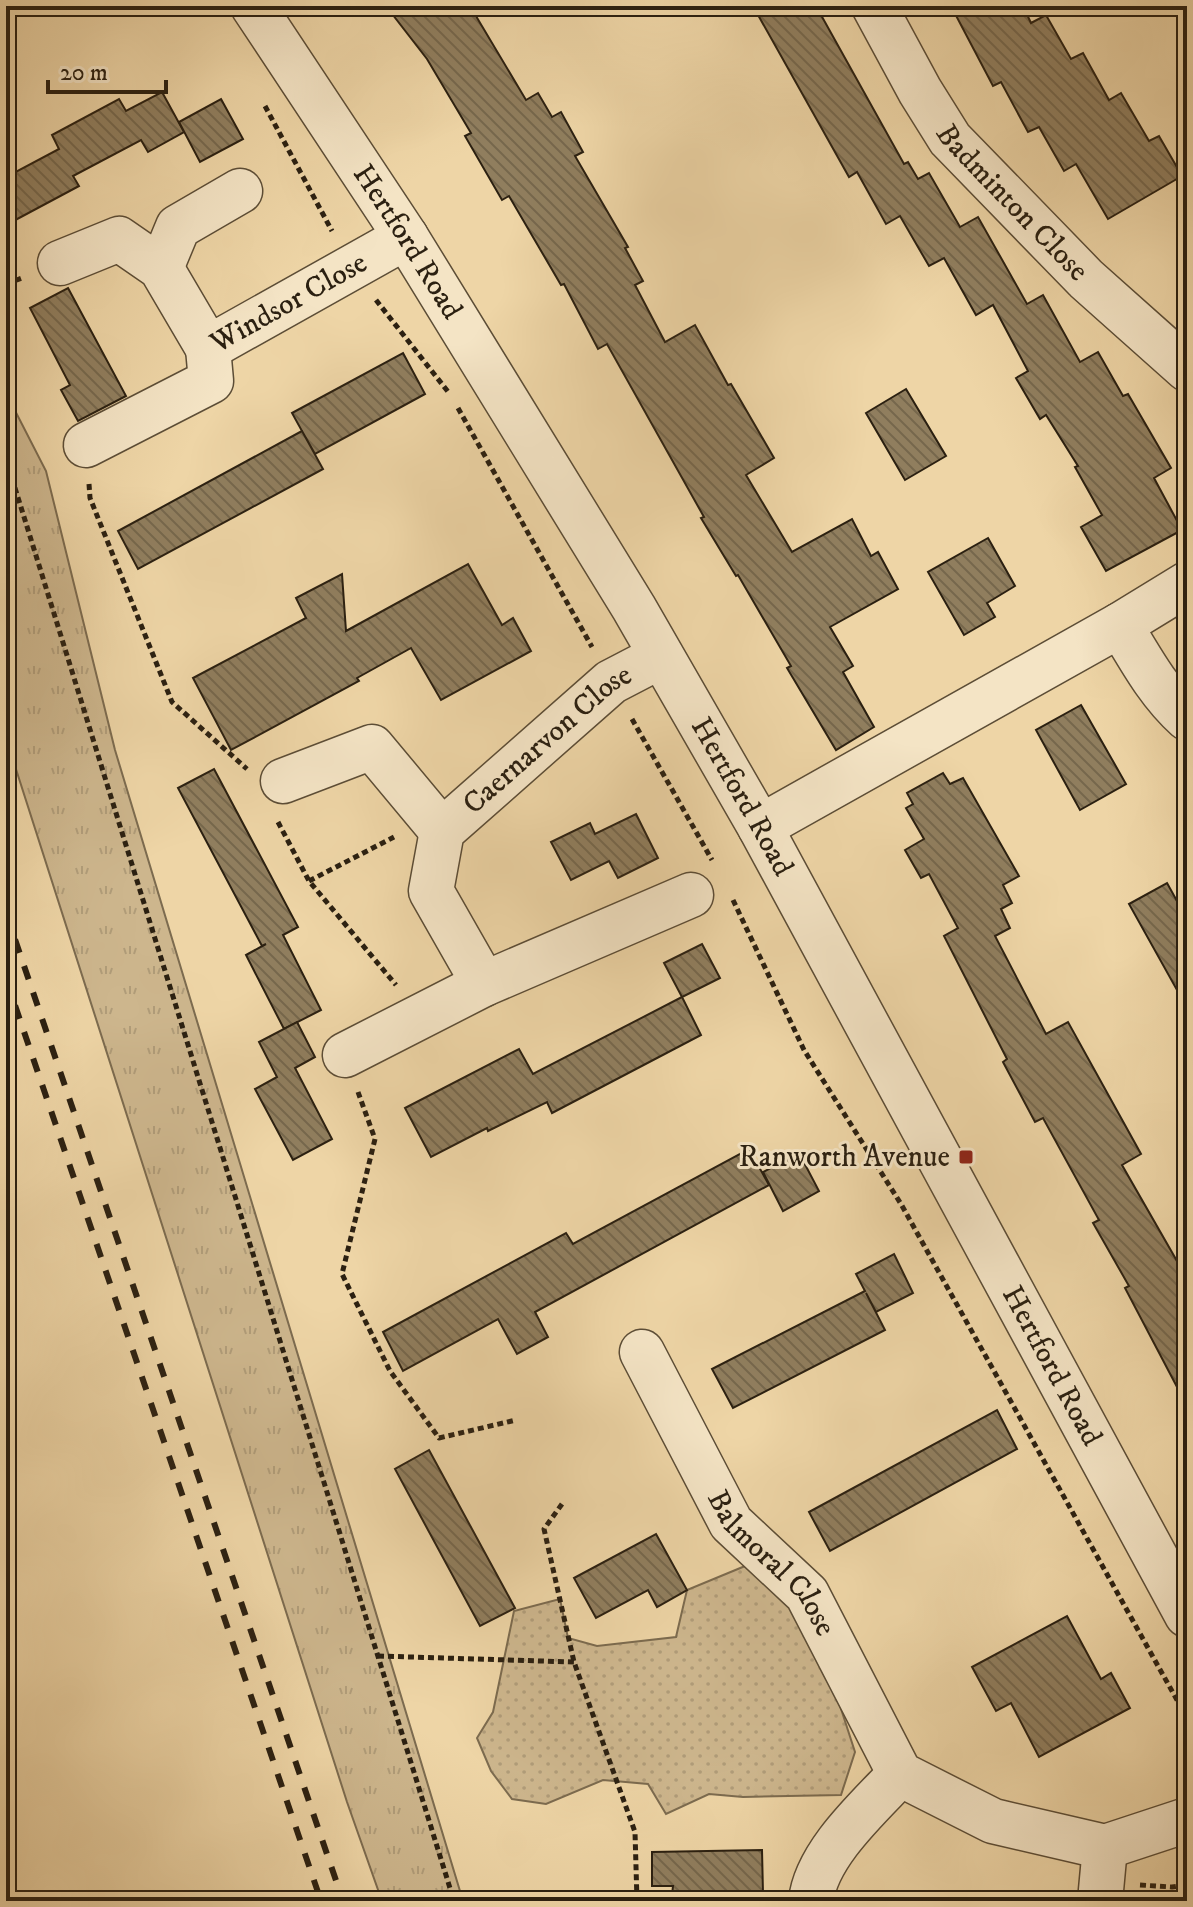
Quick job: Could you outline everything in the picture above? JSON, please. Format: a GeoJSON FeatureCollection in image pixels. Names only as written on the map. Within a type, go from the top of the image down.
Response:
{"type":"FeatureCollection","features":[{"type":"Feature","properties":{"kind":"street","name":"Hertford Road"},"geometry":{"type":"LineString","coordinates":[[253,6],[406,237],[661,656],[760,827],[1187,1615]]}},
{"type":"Feature","properties":{"kind":"street","name":"Badminton Close"},"geometry":{"type":"LineString","coordinates":[[874,6],[950,139],[1086,279],[1187,369]]}},
{"type":"Feature","properties":{"kind":"street"},"geometry":{"type":"LineString","coordinates":[[60,263],[119,239],[161,268],[178,227],[240,191]]}},
{"type":"Feature","properties":{"kind":"street","name":"Windsor Close"},"geometry":{"type":"LineString","coordinates":[[161,268],[208,348],[406,237]]}},
{"type":"Feature","properties":{"kind":"street"},"geometry":{"type":"LineString","coordinates":[[86,445],[211,381],[208,348]]}},
{"type":"Feature","properties":{"kind":"street"},"geometry":{"type":"LineString","coordinates":[[760,827],[1120,625],[1187,584]]}},
{"type":"Feature","properties":{"kind":"street"},"geometry":{"type":"LineString","coordinates":[[1120,625],[1157,685],[1187,718]]}},
{"type":"Feature","properties":{"kind":"street","name":"Caernarvon Close"},"geometry":{"type":"LineString","coordinates":[[436,825],[611,682],[661,656]]}},
{"type":"Feature","properties":{"kind":"street","name":"Caernarvon Close"},"geometry":{"type":"LineString","coordinates":[[270,790],[372,747],[436,825],[431,891],[453,1001]]}},
{"type":"Feature","properties":{"kind":"street"},"geometry":{"type":"LineString","coordinates":[[345,1055],[453,1001],[691,895]]}},
{"type":"Feature","properties":{"kind":"street","name":"Balmoral Close"},"geometry":{"type":"LineString","coordinates":[[642,1352],[731,1523],[807,1594],[900,1774]]}},
{"type":"Feature","properties":{"kind":"street"},"geometry":{"type":"LineString","coordinates":[[811,1901],[813,1886],[841,1838],[900,1774],[993,1821],[1105,1847],[1187,1820]]}},
{"type":"Feature","properties":{"kind":"street"},"geometry":{"type":"LineString","coordinates":[[1100,1901],[1105,1847]]}},
{"type":"Feature","properties":{"kind":"path"},"geometry":{"type":"LineString","coordinates":[[86,445],[90,498],[172,702],[270,790],[309,881],[453,1001]]}},
{"type":"Feature","properties":{"kind":"path"},"geometry":{"type":"LineString","coordinates":[[6,459],[454,1901]]}},
{"type":"Feature","properties":{"kind":"path"},"geometry":{"type":"LineString","coordinates":[[309,881],[436,825]]}},
{"type":"Feature","properties":{"kind":"path"},"geometry":{"type":"LineString","coordinates":[[345,1055],[375,1139],[342,1274],[390,1371],[439,1438],[516,1420]]}},
{"type":"Feature","properties":{"kind":"path"},"geometry":{"type":"LineString","coordinates":[[562,1504],[544,1529],[574,1662],[635,1832],[637,1901]]}},
{"type":"Feature","properties":{"kind":"path"},"geometry":{"type":"LineString","coordinates":[[378,1656],[574,1662]]}},
{"type":"Feature","properties":{"kind":"green space"},"geometry":{"type":"Polygon","coordinates":[[[6,393],[46,471],[115,750],[463,1901],[382,1901],[347,1802],[6,738],[6,393]]]}},
{"type":"Feature","properties":{"kind":"green space"},"geometry":{"type":"Polygon","coordinates":[[[750,1564],[779,1588],[831,1678],[855,1752],[841,1795],[743,1797],[709,1794],[666,1814],[648,1784],[603,1780],[546,1804],[512,1799],[491,1771],[477,1738],[493,1712],[514,1611],[560,1599],[568,1638],[597,1646],[676,1637],[687,1590],[750,1564]]]}},
{"type":"Feature","properties":{"kind":"building"},"geometry":{"type":"Polygon","coordinates":[[[386,6],[470,6],[526,100],[538,93],[552,117],[561,112],[583,152],[575,156],[628,247],[625,248],[643,281],[635,285],[665,342],[695,325],[774,458],[746,475],[792,552],[852,519],[871,556],[878,552],[898,589],[830,627],[853,666],[843,672],[874,727],[836,750],[787,668],[791,666],[701,518],[704,517],[607,344],[598,349],[564,284],[561,285],[509,196],[502,200],[465,136],[471,133],[427,59],[386,6]]]}},
{"type":"Feature","properties":{"kind":"building"},"geometry":{"type":"Polygon","coordinates":[[[753,6],[816,6],[904,164],[908,162],[918,179],[929,173],[960,227],[978,217],[1027,304],[1043,295],[1080,362],[1098,352],[1123,396],[1128,394],[1171,468],[1154,478],[1182,530],[1106,571],[1081,527],[1102,515],[1075,467],[1078,466],[1046,415],[1040,419],[1016,378],[1028,371],[993,305],[976,315],[944,258],[929,266],[900,216],[886,224],[857,172],[849,177],[753,6]]]}},
{"type":"Feature","properties":{"kind":"building"},"geometry":{"type":"Polygon","coordinates":[[[951,6],[1023,6],[1031,23],[1046,15],[1071,59],[1083,53],[1109,100],[1121,93],[1149,141],[1159,136],[1182,176],[1108,219],[1076,164],[1064,171],[1039,127],[1028,132],[1001,82],[993,86],[951,6]]]}},
{"type":"Feature","properties":{"kind":"building"},"geometry":{"type":"Polygon","coordinates":[[[162,92],[184,132],[148,152],[141,140],[73,176],[79,186],[6,225],[6,177],[59,149],[52,135],[119,99],[126,111],[162,92]]]}},
{"type":"Feature","properties":{"kind":"building"},"geometry":{"type":"Polygon","coordinates":[[[221,99],[243,139],[200,162],[179,122],[221,99]]]}},
{"type":"Feature","properties":{"kind":"building"},"geometry":{"type":"Polygon","coordinates":[[[68,288],[126,396],[78,421],[61,390],[70,385],[30,308],[68,288]]]}},
{"type":"Feature","properties":{"kind":"building"},"geometry":{"type":"Polygon","coordinates":[[[403,353],[425,394],[315,454],[292,413],[403,353]]]}},
{"type":"Feature","properties":{"kind":"building"},"geometry":{"type":"Polygon","coordinates":[[[906,389],[946,456],[905,480],[866,413],[906,389]]]}},
{"type":"Feature","properties":{"kind":"building"},"geometry":{"type":"Polygon","coordinates":[[[302,431],[323,469],[138,569],[118,531],[302,431]]]}},
{"type":"Feature","properties":{"kind":"building"},"geometry":{"type":"Polygon","coordinates":[[[988,538],[1015,586],[987,603],[995,617],[964,635],[928,572],[988,538]]]}},
{"type":"Feature","properties":{"kind":"building"},"geometry":{"type":"Polygon","coordinates":[[[468,564],[502,625],[513,618],[531,651],[441,700],[411,648],[357,678],[359,681],[231,750],[193,678],[306,618],[296,598],[342,574],[346,631],[468,564]]]}},
{"type":"Feature","properties":{"kind":"building"},"geometry":{"type":"Polygon","coordinates":[[[1081,705],[1126,784],[1080,810],[1036,730],[1081,705]]]}},
{"type":"Feature","properties":{"kind":"building"},"geometry":{"type":"Polygon","coordinates":[[[214,769],[298,927],[283,935],[321,1010],[284,1029],[246,955],[266,944],[262,946],[178,788],[214,769]]]}},
{"type":"Feature","properties":{"kind":"building"},"geometry":{"type":"Polygon","coordinates":[[[943,773],[950,784],[963,778],[1019,876],[1003,885],[1012,903],[1001,909],[1010,928],[995,936],[1046,1034],[1068,1022],[1141,1154],[1122,1165],[1177,1261],[1187,1255],[1187,1406],[1125,1288],[1129,1286],[1093,1223],[1099,1220],[1043,1118],[1035,1122],[1003,1062],[1007,1059],[944,936],[958,928],[929,874],[921,878],[905,850],[924,839],[906,808],[913,804],[907,793],[943,773]]]}},
{"type":"Feature","properties":{"kind":"building"},"geometry":{"type":"Polygon","coordinates":[[[636,814],[658,858],[618,878],[609,861],[571,880],[551,842],[590,823],[595,834],[636,814]]]}},
{"type":"Feature","properties":{"kind":"building"},"geometry":{"type":"Polygon","coordinates":[[[1167,883],[1187,919],[1187,1008],[1129,904],[1167,883]]]}},
{"type":"Feature","properties":{"kind":"building"},"geometry":{"type":"Polygon","coordinates":[[[702,944],[720,978],[682,997],[664,963],[702,944]]]}},
{"type":"Feature","properties":{"kind":"building"},"geometry":{"type":"Polygon","coordinates":[[[682,997],[701,1035],[552,1113],[547,1102],[431,1157],[405,1108],[519,1049],[533,1074],[682,997]]]}},
{"type":"Feature","properties":{"kind":"building"},"geometry":{"type":"Polygon","coordinates":[[[297,1022],[315,1057],[295,1068],[332,1139],[293,1160],[255,1089],[277,1077],[259,1042],[297,1022]]]}},
{"type":"Feature","properties":{"kind":"building"},"geometry":{"type":"Polygon","coordinates":[[[749,1149],[769,1185],[535,1312],[548,1337],[517,1354],[498,1319],[403,1371],[383,1332],[566,1233],[573,1244],[749,1149]]]}},
{"type":"Feature","properties":{"kind":"building"},"geometry":{"type":"Polygon","coordinates":[[[799,1153],[819,1191],[783,1211],[763,1172],[799,1153]]]}},
{"type":"Feature","properties":{"kind":"building"},"geometry":{"type":"Polygon","coordinates":[[[894,1254],[913,1293],[876,1312],[866,1293],[885,1330],[733,1408],[712,1369],[865,1291],[856,1274],[894,1254]]]}},
{"type":"Feature","properties":{"kind":"building"},"geometry":{"type":"Polygon","coordinates":[[[997,1410],[1017,1449],[830,1551],[809,1512],[997,1410]]]}},
{"type":"Feature","properties":{"kind":"building"},"geometry":{"type":"Polygon","coordinates":[[[429,1450],[515,1608],[480,1626],[395,1469],[429,1450]]]}},
{"type":"Feature","properties":{"kind":"building"},"geometry":{"type":"Polygon","coordinates":[[[656,1534],[687,1590],[657,1607],[648,1590],[596,1618],[574,1578],[656,1534]]]}},
{"type":"Feature","properties":{"kind":"building"},"geometry":{"type":"Polygon","coordinates":[[[1067,1616],[1101,1679],[1111,1673],[1130,1708],[1039,1757],[1011,1703],[996,1711],[972,1667],[1067,1616]]]}},
{"type":"Feature","properties":{"kind":"building"},"geometry":{"type":"Polygon","coordinates":[[[762,1850],[763,1893],[672,1895],[673,1886],[652,1886],[652,1852],[762,1850]]]}},
{"type":"Feature","properties":{"kind":"railway"},"geometry":{"type":"LineString","coordinates":[[6,913],[343,1901]]}},
{"type":"Feature","properties":{"kind":"railway"},"geometry":{"type":"LineString","coordinates":[[6,979],[321,1901]]}},
{"type":"Feature","properties":{"kind":"place","name":"Ranworth Avenue"},"geometry":{"type":"Point","coordinates":[966,1157]}}]}
